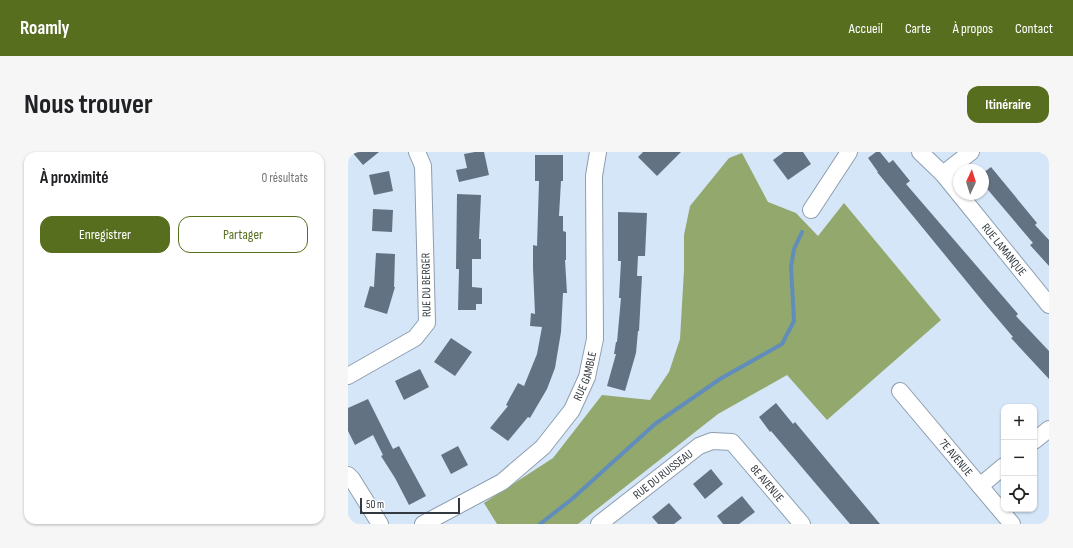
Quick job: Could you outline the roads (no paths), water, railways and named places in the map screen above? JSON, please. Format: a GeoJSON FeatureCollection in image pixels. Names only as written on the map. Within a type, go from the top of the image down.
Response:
{"type":"FeatureCollection","features":[{"type":"Feature","properties":{"kind":"street","name":"RUE DU BERGER"},"geometry":{"type":"LineString","coordinates":[[348,376],[415,338],[427,323],[423,166],[417,152]]}},
{"type":"Feature","properties":{"kind":"street","name":"RUE GAMBLE"},"geometry":{"type":"LineString","coordinates":[[423,524],[502,482],[543,447],[572,410],[587,377],[595,339],[594,176],[598,152]]}},
{"type":"Feature","properties":{"kind":"street"},"geometry":{"type":"LineString","coordinates":[[811,210],[826,199],[849,152]]}},
{"type":"Feature","properties":{"kind":"street","name":"RUE LAMANQUE"},"geometry":{"type":"LineString","coordinates":[[920,152],[943,174],[1049,305]]}},
{"type":"Feature","properties":{"kind":"street"},"geometry":{"type":"LineString","coordinates":[[943,174],[971,152]]}},
{"type":"Feature","properties":{"kind":"street","name":"7E AVENUE"},"geometry":{"type":"LineString","coordinates":[[900,391],[1012,524]]}},
{"type":"Feature","properties":{"kind":"street"},"geometry":{"type":"LineString","coordinates":[[1035,440],[1049,429]]}},
{"type":"Feature","properties":{"kind":"street","name":"RUE DU RUISSEAU"},"geometry":{"type":"LineString","coordinates":[[600,524],[699,446],[712,441],[732,442]]}},
{"type":"Feature","properties":{"kind":"street","name":"8E AVENUE"},"geometry":{"type":"LineString","coordinates":[[732,442],[802,524]]}},
{"type":"Feature","properties":{"kind":"street"},"geometry":{"type":"LineString","coordinates":[[980,486],[1001,468]]}},
{"type":"Feature","properties":{"kind":"street"},"geometry":{"type":"LineString","coordinates":[[348,475],[380,524]]}},
{"type":"Feature","properties":{"kind":"waterway"},"geometry":{"type":"LineString","coordinates":[[540,524],[572,499],[655,424],[720,379],[782,344],[794,321],[791,267],[794,249],[802,232]]}}]}
